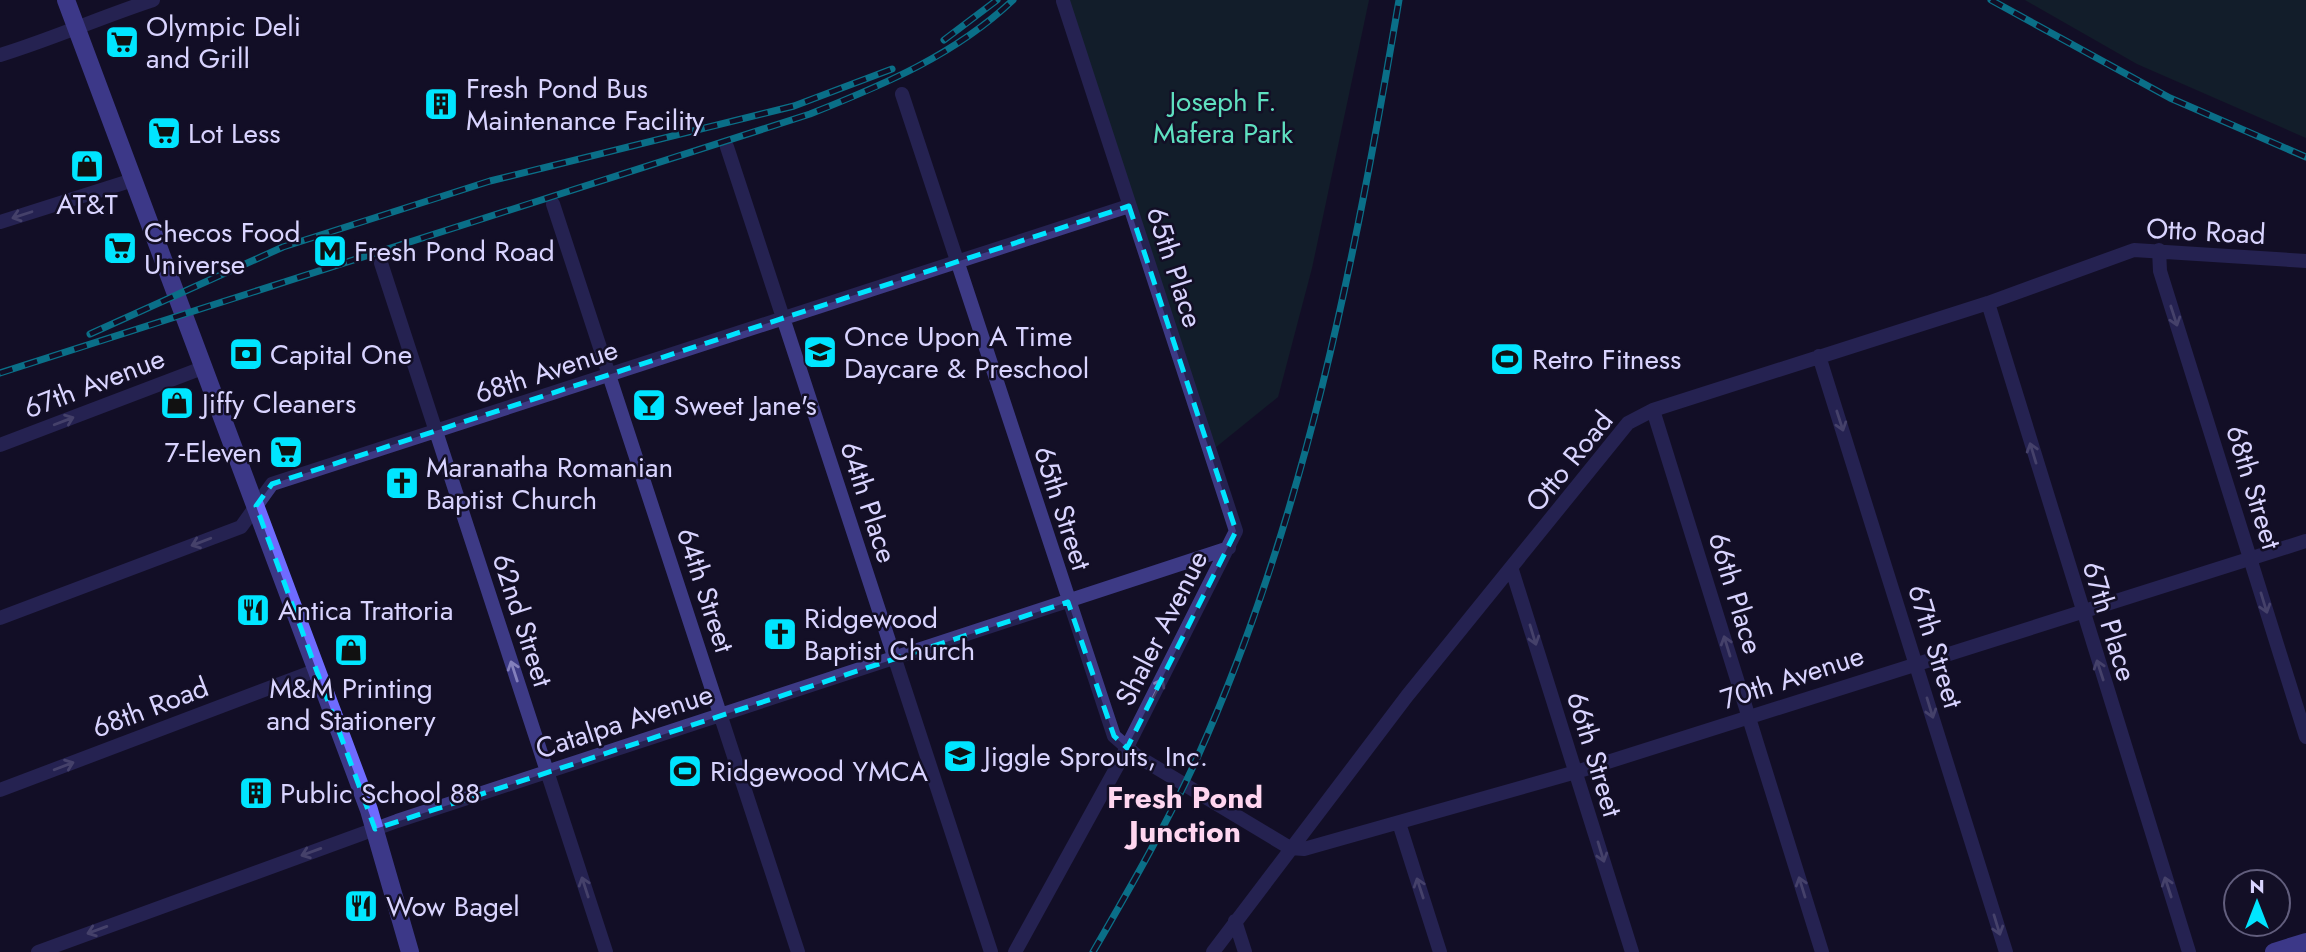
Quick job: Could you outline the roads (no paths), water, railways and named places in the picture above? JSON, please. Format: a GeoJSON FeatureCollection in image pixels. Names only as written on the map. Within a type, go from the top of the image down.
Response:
{"type":"FeatureCollection","features":[{"type":"Feature","properties":{"kind":"main road"},"geometry":{"type":"LineString","coordinates":[[66,0],[375,829],[410,952]]}},
{"type":"Feature","properties":{"kind":"main road"},"geometry":{"type":"LineString","coordinates":[[2274,952],[2306,942]]}},
{"type":"Feature","properties":{"kind":"street"},"geometry":{"type":"LineString","coordinates":[[0,55],[153,0]]}},
{"type":"Feature","properties":{"kind":"street","name":"65th Place"},"geometry":{"type":"LineString","coordinates":[[1063,1],[1236,531],[1229,548]]}},
{"type":"Feature","properties":{"kind":"street","name":"65th Street"},"geometry":{"type":"LineString","coordinates":[[902,94],[1114,736],[1127,748],[1290,848]]}},
{"type":"Feature","properties":{"kind":"street","name":"64th Place"},"geometry":{"type":"LineString","coordinates":[[727,147],[991,952]]}},
{"type":"Feature","properties":{"kind":"street"},"geometry":{"type":"LineString","coordinates":[[0,222],[133,180]]}},
{"type":"Feature","properties":{"kind":"street","name":"64th Street"},"geometry":{"type":"LineString","coordinates":[[553,204],[798,952]]}},
{"type":"Feature","properties":{"kind":"street","name":"68th Avenue"},"geometry":{"type":"LineString","coordinates":[[0,618],[241,527],[272,484],[1129,206]]}},
{"type":"Feature","properties":{"kind":"street","name":"Otto Road"},"geometry":{"type":"LineString","coordinates":[[1213,952],[1407,696],[1512,570],[1628,423],[1653,410],[1987,303],[2134,250],[2306,261]]}},
{"type":"Feature","properties":{"kind":"street","name":"68th Street"},"geometry":{"type":"LineString","coordinates":[[2159,250],[2160,271],[2306,737]]}},
{"type":"Feature","properties":{"kind":"street","name":"62nd Street"},"geometry":{"type":"LineString","coordinates":[[381,263],[606,952]]}},
{"type":"Feature","properties":{"kind":"street","name":"67th Place"},"geometry":{"type":"LineString","coordinates":[[1987,303],[2189,952]]}},
{"type":"Feature","properties":{"kind":"street","name":"67th Street"},"geometry":{"type":"LineString","coordinates":[[1819,356],[2006,952]]}},
{"type":"Feature","properties":{"kind":"street","name":"67th Avenue"},"geometry":{"type":"LineString","coordinates":[[0,445],[205,367]]}},
{"type":"Feature","properties":{"kind":"street","name":"66th Place"},"geometry":{"type":"LineString","coordinates":[[1653,410],[1822,952]]}},
{"type":"Feature","properties":{"kind":"street","name":"70th Avenue"},"geometry":{"type":"LineString","coordinates":[[1290,848],[1304,849],[1576,772],[2306,541]]}},
{"type":"Feature","properties":{"kind":"street","name":"Catalpa Avenue"},"geometry":{"type":"LineString","coordinates":[[38,952],[375,829],[1229,548]]}},
{"type":"Feature","properties":{"kind":"street","name":"Shaler Avenue"},"geometry":{"type":"LineString","coordinates":[[1015,952],[1127,748],[1229,548]]}},
{"type":"Feature","properties":{"kind":"street","name":"66th Street"},"geometry":{"type":"LineString","coordinates":[[1512,570],[1632,952]]}},
{"type":"Feature","properties":{"kind":"street","name":"68th Road"},"geometry":{"type":"LineString","coordinates":[[0,790],[317,670]]}},
{"type":"Feature","properties":{"kind":"street"},"geometry":{"type":"LineString","coordinates":[[1399,823],[1440,952]]}},
{"type":"Feature","properties":{"kind":"street"},"geometry":{"type":"LineString","coordinates":[[1235,921],[1245,952]]}},
{"type":"Feature","properties":{"kind":"railway"},"geometry":{"type":"LineString","coordinates":[[944,40],[997,0]]}},
{"type":"Feature","properties":{"kind":"railway"},"geometry":{"type":"LineString","coordinates":[[0,373],[810,114],[891,80],[943,53],[991,20],[1013,0]]}},
{"type":"Feature","properties":{"kind":"railway"},"geometry":{"type":"LineString","coordinates":[[1093,952],[1161,831],[1198,756],[1236,665],[1269,573],[1297,479],[1345,289],[1399,0]]}},
{"type":"Feature","properties":{"kind":"railway"},"geometry":{"type":"LineString","coordinates":[[1991,0],[2170,98],[2306,157]]}},
{"type":"Feature","properties":{"kind":"railway"},"geometry":{"type":"LineString","coordinates":[[90,334],[283,247],[490,181],[794,106],[892,69]]}},
{"type":"Feature","properties":{"kind":"place","name":"Olympic Deli and Grill"},"geometry":{"type":"Point","coordinates":[122,42]}},
{"type":"Feature","properties":{"kind":"place","name":"Fresh Pond Bus Maintenance Facility"},"geometry":{"type":"Point","coordinates":[441,104]}},
{"type":"Feature","properties":{"kind":"place","name":"Lot Less"},"geometry":{"type":"Point","coordinates":[164,133]}},
{"type":"Feature","properties":{"kind":"place","name":"AT&T"},"geometry":{"type":"Point","coordinates":[87,166]}},
{"type":"Feature","properties":{"kind":"place","name":"Checos Food Universe"},"geometry":{"type":"Point","coordinates":[120,248]}},
{"type":"Feature","properties":{"kind":"place","name":"Fresh Pond Road"},"geometry":{"type":"Point","coordinates":[330,251]}},
{"type":"Feature","properties":{"kind":"place","name":"Once Upon A Time Daycare & Preschool"},"geometry":{"type":"Point","coordinates":[820,352]}},
{"type":"Feature","properties":{"kind":"place","name":"Capital One"},"geometry":{"type":"Point","coordinates":[246,354]}},
{"type":"Feature","properties":{"kind":"place","name":"Retro Fitness"},"geometry":{"type":"Point","coordinates":[1507,359]}},
{"type":"Feature","properties":{"kind":"place","name":"Jiffy Cleaners"},"geometry":{"type":"Point","coordinates":[177,403]}},
{"type":"Feature","properties":{"kind":"place","name":"Sweet Jane's"},"geometry":{"type":"Point","coordinates":[649,405]}},
{"type":"Feature","properties":{"kind":"place","name":"7-Eleven"},"geometry":{"type":"Point","coordinates":[286,452]}},
{"type":"Feature","properties":{"kind":"place","name":"Maranatha Romanian Baptist Church"},"geometry":{"type":"Point","coordinates":[402,483]}},
{"type":"Feature","properties":{"kind":"place","name":"Antica Trattoria"},"geometry":{"type":"Point","coordinates":[253,610]}},
{"type":"Feature","properties":{"kind":"place","name":"Ridgewood Baptist Church"},"geometry":{"type":"Point","coordinates":[780,634]}},
{"type":"Feature","properties":{"kind":"place","name":"M&M Printing and Stationery"},"geometry":{"type":"Point","coordinates":[351,650]}},
{"type":"Feature","properties":{"kind":"place","name":"Jiggle Sprouts, Inc."},"geometry":{"type":"Point","coordinates":[960,756]}},
{"type":"Feature","properties":{"kind":"place","name":"Ridgewood YMCA"},"geometry":{"type":"Point","coordinates":[685,771]}},
{"type":"Feature","properties":{"kind":"place","name":"Public School 88"},"geometry":{"type":"Point","coordinates":[256,793]}},
{"type":"Feature","properties":{"kind":"place","name":"Wow Bagel"},"geometry":{"type":"Point","coordinates":[361,906]}},
{"type":"Feature","properties":{"kind":"district","name":"Fresh Pond Junction"},"geometry":{"type":"Point","coordinates":[1185,815]}},
{"type":"Feature","properties":{"kind":"park label","name":"Joseph F. Mafera Park"},"geometry":{"type":"Point","coordinates":[1223,117]}}]}
